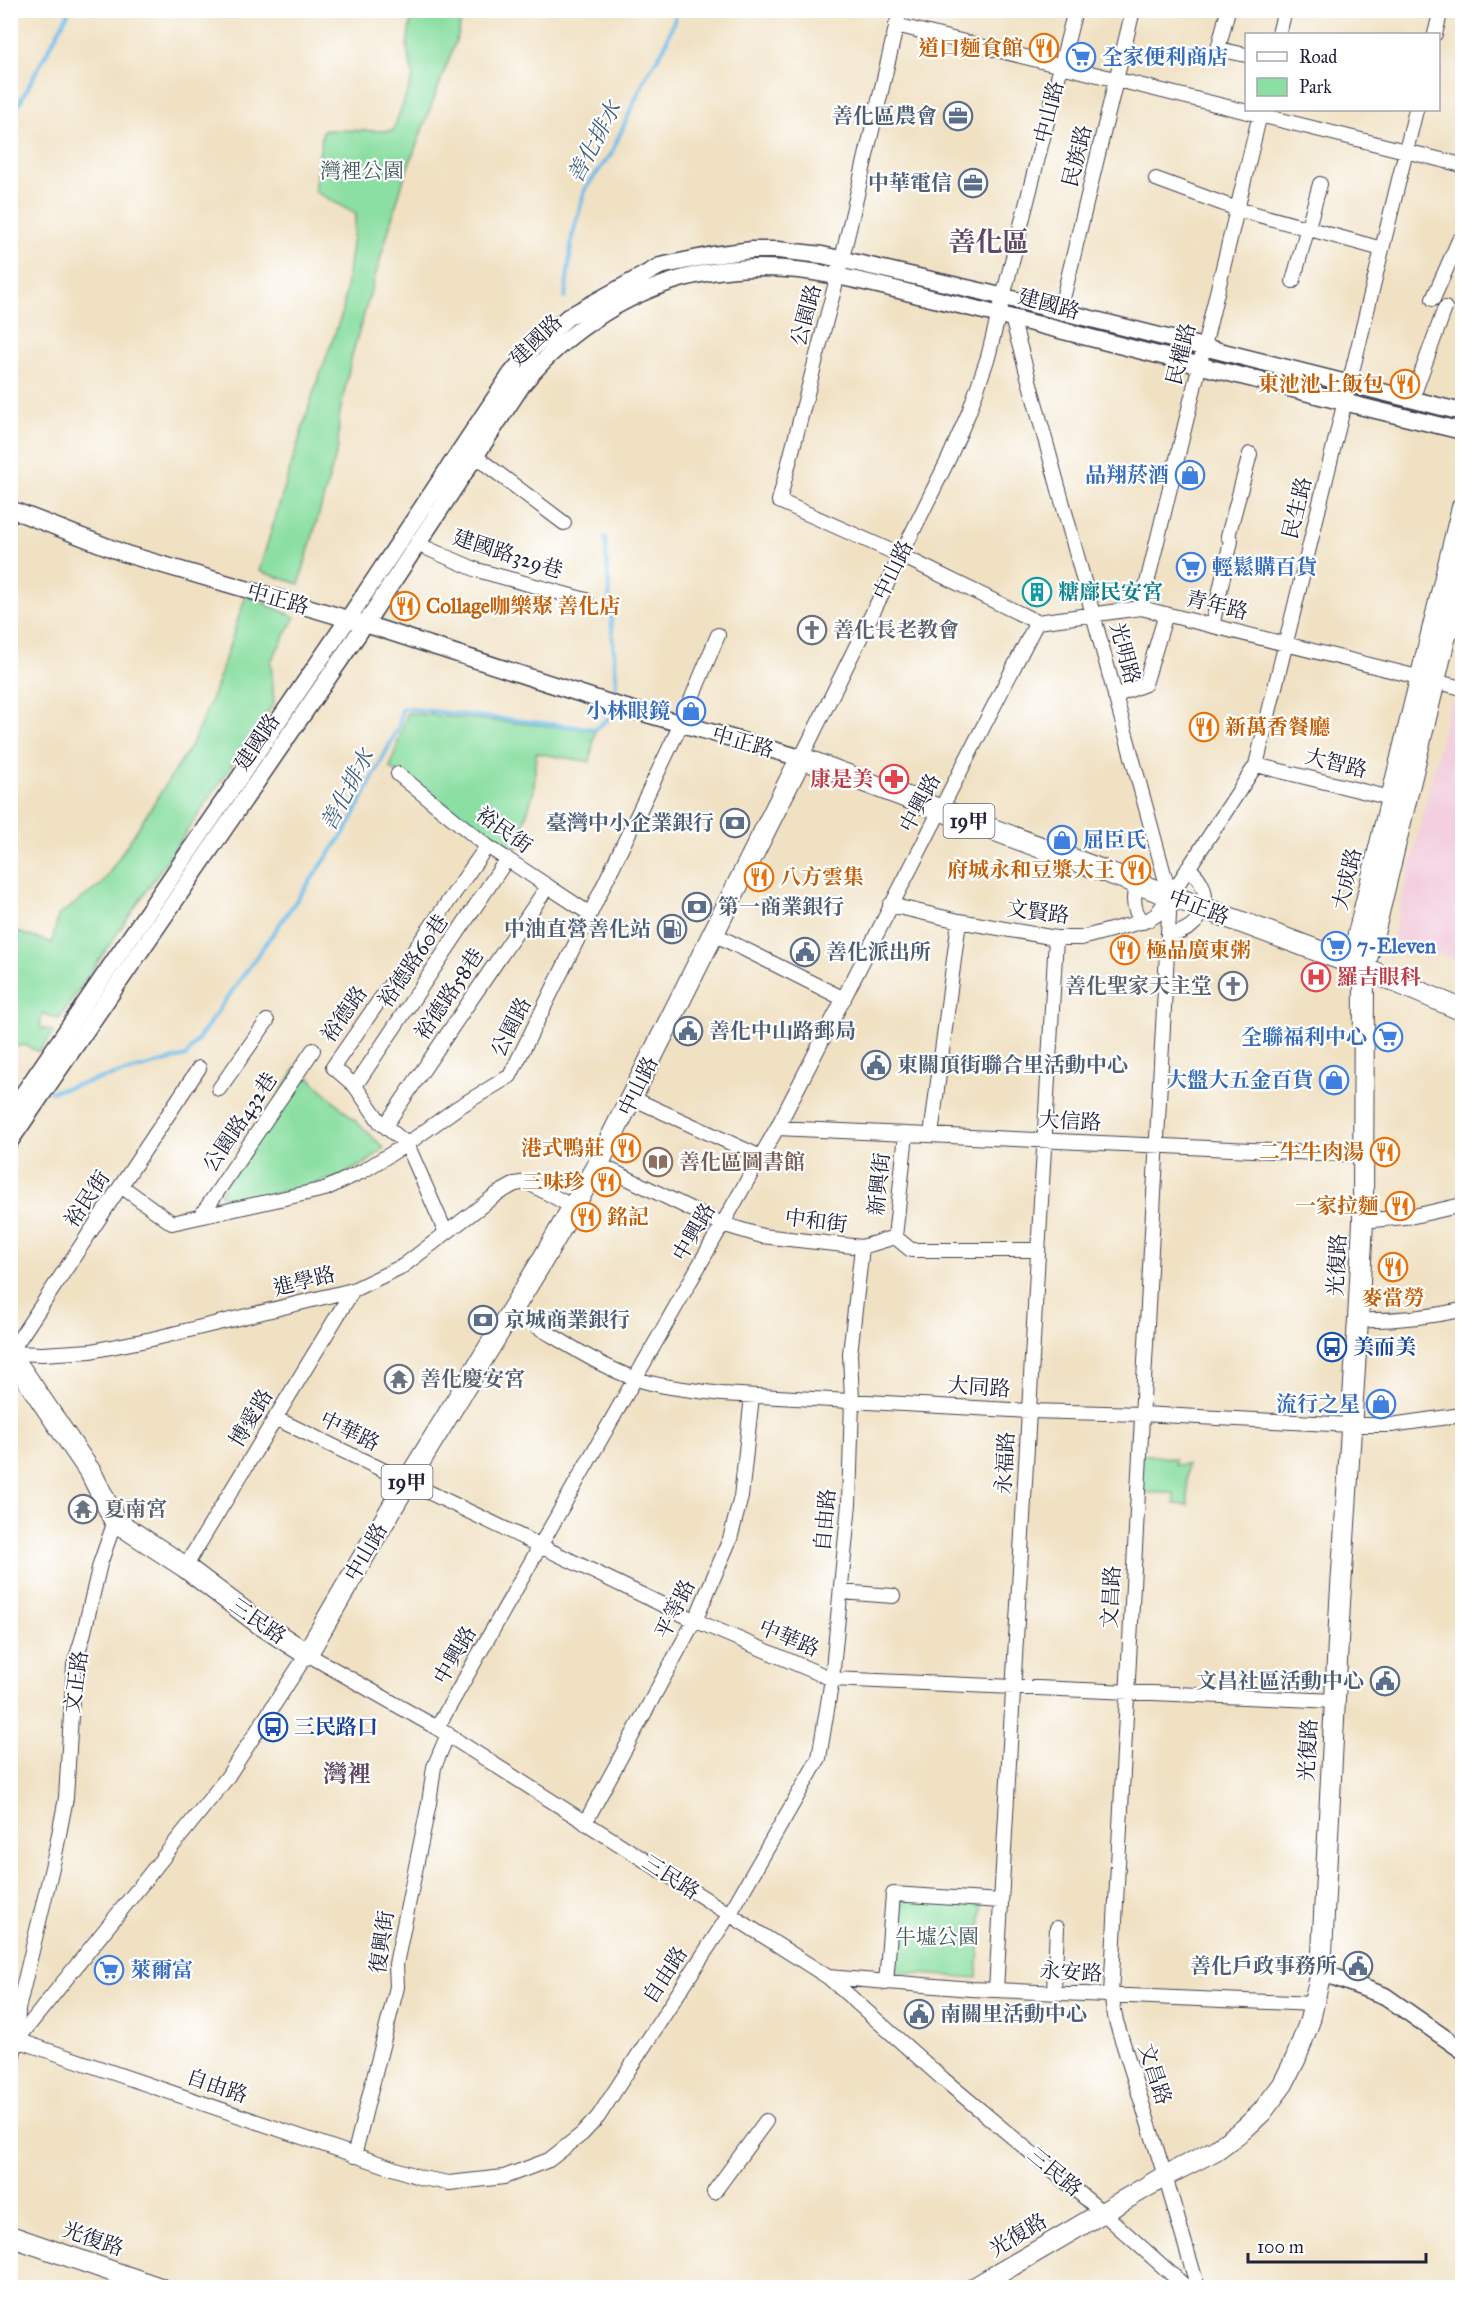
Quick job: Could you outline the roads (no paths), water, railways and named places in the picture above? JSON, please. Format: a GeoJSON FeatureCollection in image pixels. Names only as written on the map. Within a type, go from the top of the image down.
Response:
{"type":"FeatureCollection","features":[{"type":"Feature","properties":{"kind":"main road","name":"大成路"},"geometry":{"type":"LineString","coordinates":[[1364,968],[1371,946],[1399,800],[1428,680],[1462,507]]}},
{"type":"Feature","properties":{"kind":"main road","name":"大成路"},"geometry":{"type":"LineString","coordinates":[[1428,680],[1455,631],[1462,570]]}},
{"type":"Feature","properties":{"kind":"main road","name":"中正路"},"geometry":{"type":"LineString","coordinates":[[801,758],[1364,968],[1462,1010]]}},
{"type":"Feature","properties":{"kind":"main road","name":"中山路"},"geometry":{"type":"LineString","coordinates":[[307,1654],[407,1482],[598,1164],[801,758]]}},
{"type":"Feature","properties":{"kind":"main road","name":"光復路"},"geometry":{"type":"LineString","coordinates":[[974,2288],[1165,2176],[1216,2150],[1244,2129],[1262,2112],[1283,2084],[1296,2058],[1310,2020],[1321,1972],[1358,1320],[1363,1221],[1364,968]]}},
{"type":"Feature","properties":{"kind":"main road"},"geometry":{"type":"LineString","coordinates":[[10,1353],[91,1473],[115,1521]]}},
{"type":"Feature","properties":{"kind":"main road","name":"三民路"},"geometry":{"type":"LineString","coordinates":[[115,1521],[185,1567],[260,1623],[307,1654]]}},
{"type":"Feature","properties":{"kind":"main road","name":"光復路"},"geometry":{"type":"LineString","coordinates":[[10,2236],[160,2288]]}},
{"type":"Feature","properties":{"kind":"street","name":"公園路"},"geometry":{"type":"LineString","coordinates":[[900,10],[840,267],[779,501],[900,555]]}},
{"type":"Feature","properties":{"kind":"street","name":"中山路"},"geometry":{"type":"LineString","coordinates":[[801,758],[959,436],[1005,316],[1003,297],[1075,10]]}},
{"type":"Feature","properties":{"kind":"street","name":"民族路"},"geometry":{"type":"LineString","coordinates":[[1060,311],[1134,10]]}},
{"type":"Feature","properties":{"kind":"street"},"geometry":{"type":"LineString","coordinates":[[1228,10],[1218,49],[1245,55]]}},
{"type":"Feature","properties":{"kind":"street"},"geometry":{"type":"LineString","coordinates":[[1279,33],[1285,10]]}},
{"type":"Feature","properties":{"kind":"street"},"geometry":{"type":"LineString","coordinates":[[1435,33],[1441,10]]}},
{"type":"Feature","properties":{"kind":"street"},"geometry":{"type":"LineString","coordinates":[[896,25],[1117,80],[1245,109]]}},
{"type":"Feature","properties":{"kind":"street","name":"民生路"},"geometry":{"type":"LineString","coordinates":[[1170,896],[1256,765],[1416,111]]}},
{"type":"Feature","properties":{"kind":"street"},"geometry":{"type":"LineString","coordinates":[[1260,112],[1462,165]]}},
{"type":"Feature","properties":{"kind":"street","name":"民權路"},"geometry":{"type":"LineString","coordinates":[[1141,608],[1260,112]]}},
{"type":"Feature","properties":{"kind":"street"},"geometry":{"type":"LineString","coordinates":[[1156,179],[1237,209],[1382,249]]}},
{"type":"Feature","properties":{"kind":"street"},"geometry":{"type":"LineString","coordinates":[[1293,281],[1320,184]]}},
{"type":"Feature","properties":{"kind":"street"},"geometry":{"type":"LineString","coordinates":[[1433,300],[1459,240],[1462,241]]}},
{"type":"Feature","properties":{"kind":"street","name":"建國路"},"geometry":{"type":"LineString","coordinates":[[12,1110],[49,1083],[357,622],[511,374],[533,348],[562,322],[660,266],[752,250],[822,255],[840,267],[1005,316],[1462,431]]}},
{"type":"Feature","properties":{"kind":"street","name":"建國路"},"geometry":{"type":"LineString","coordinates":[[10,1141],[32,1095],[357,622],[417,544],[522,385],[557,347],[573,334],[642,294],[669,282],[706,273],[746,268],[808,270],[840,267],[1003,297],[1462,412]]}},
{"type":"Feature","properties":{"kind":"street"},"geometry":{"type":"LineString","coordinates":[[1412,399],[1445,308]]}},
{"type":"Feature","properties":{"kind":"street","name":"光明路"},"geometry":{"type":"LineString","coordinates":[[1005,316],[1093,614],[1170,896]]}},
{"type":"Feature","properties":{"kind":"street"},"geometry":{"type":"LineString","coordinates":[[1212,626],[1231,541],[1228,536],[1250,454]]}},
{"type":"Feature","properties":{"kind":"street"},"geometry":{"type":"LineString","coordinates":[[475,456],[564,523]]}},
{"type":"Feature","properties":{"kind":"street","name":"中正路"},"geometry":{"type":"LineString","coordinates":[[10,509],[126,554],[357,622],[613,704],[801,758]]}},
{"type":"Feature","properties":{"kind":"street","name":"建國路329巷"},"geometry":{"type":"LineString","coordinates":[[417,544],[477,570],[586,600]]}},
{"type":"Feature","properties":{"kind":"street"},"geometry":{"type":"LineString","coordinates":[[900,555],[1037,622]]}},
{"type":"Feature","properties":{"kind":"street","name":"青年路"},"geometry":{"type":"LineString","coordinates":[[1037,622],[1141,608],[1462,688]]}},
{"type":"Feature","properties":{"kind":"street"},"geometry":{"type":"LineString","coordinates":[[1115,696],[1144,684],[1166,614]]}},
{"type":"Feature","properties":{"kind":"street","name":"中興路"},"geometry":{"type":"LineString","coordinates":[[443,1731],[540,1546],[777,1128],[1037,622]]}},
{"type":"Feature","properties":{"kind":"street","name":"公園路"},"geometry":{"type":"LineString","coordinates":[[121,1186],[172,1223],[325,1189],[363,1171],[406,1144],[457,1107],[510,1076],[681,724],[718,635]]}},
{"type":"Feature","properties":{"kind":"street","name":"大智路"},"geometry":{"type":"LineString","coordinates":[[1256,765],[1399,800]]}},
{"type":"Feature","properties":{"kind":"street","name":"裕民街"},"geometry":{"type":"LineString","coordinates":[[398,774],[487,846],[590,914]]}},
{"type":"Feature","properties":{"kind":"street","name":"裕德路"},"geometry":{"type":"LineString","coordinates":[[446,1233],[406,1144],[385,1126],[355,1086],[333,1067],[487,846]]}},
{"type":"Feature","properties":{"kind":"street","name":"裕德路60巷"},"geometry":{"type":"LineString","coordinates":[[355,1086],[507,859]]}},
{"type":"Feature","properties":{"kind":"street"},"geometry":{"type":"LineString","coordinates":[[1168,935],[1188,929],[1197,921],[1204,909],[1203,886],[1198,876],[1188,868]]}},
{"type":"Feature","properties":{"kind":"street"},"geometry":{"type":"LineString","coordinates":[[1137,884],[1134,902],[1137,914],[1143,922]]}},
{"type":"Feature","properties":{"kind":"street","name":"裕德路58巷"},"geometry":{"type":"LineString","coordinates":[[385,1126],[548,886]]}},
{"type":"Feature","properties":{"kind":"street","name":"文賢路"},"geometry":{"type":"LineString","coordinates":[[890,905],[959,921],[1056,938],[1081,938],[1143,922],[1156,915],[1170,896]]}},
{"type":"Feature","properties":{"kind":"street","name":"文昌路"},"geometry":{"type":"LineString","coordinates":[[1170,896],[1111,1995],[1116,2021],[1198,2288]]}},
{"type":"Feature","properties":{"kind":"street"},"geometry":{"type":"LineString","coordinates":[[931,1135],[959,921]]}},
{"type":"Feature","properties":{"kind":"street"},"geometry":{"type":"LineString","coordinates":[[714,934],[844,999]]}},
{"type":"Feature","properties":{"kind":"street","name":"永福路"},"geometry":{"type":"LineString","coordinates":[[996,1990],[1056,938]]}},
{"type":"Feature","properties":{"kind":"street"},"geometry":{"type":"LineString","coordinates":[[219,1089],[267,1021]]}},
{"type":"Feature","properties":{"kind":"street","name":"公園路432巷"},"geometry":{"type":"LineString","coordinates":[[201,1216],[313,1050]]}},
{"type":"Feature","properties":{"kind":"street","name":"裕民街"},"geometry":{"type":"LineString","coordinates":[[10,1353],[199,1068]]}},
{"type":"Feature","properties":{"kind":"street"},"geometry":{"type":"LineString","coordinates":[[633,1098],[761,1157]]}},
{"type":"Feature","properties":{"kind":"street","name":"大信路"},"geometry":{"type":"LineString","coordinates":[[777,1128],[1362,1155]]}},
{"type":"Feature","properties":{"kind":"street","name":"新興街"},"geometry":{"type":"LineString","coordinates":[[895,1237],[906,1134]]}},
{"type":"Feature","properties":{"kind":"street","name":"中和街"},"geometry":{"type":"LineString","coordinates":[[598,1164],[722,1224],[762,1236],[862,1247],[895,1237]]}},
{"type":"Feature","properties":{"kind":"street","name":"進學路"},"geometry":{"type":"LineString","coordinates":[[10,1353],[91,1351],[152,1339],[353,1290],[403,1266],[497,1194],[515,1184],[527,1182],[573,1208]]}},
{"type":"Feature","properties":{"kind":"street"},"geometry":{"type":"LineString","coordinates":[[1363,1221],[1414,1216],[1462,1205]]}},
{"type":"Feature","properties":{"kind":"street"},"geometry":{"type":"LineString","coordinates":[[895,1237],[911,1250],[1038,1250]]}},
{"type":"Feature","properties":{"kind":"street","name":"自由路"},"geometry":{"type":"LineString","coordinates":[[17,2040],[422,2178],[449,2183],[504,2177],[549,2160],[567,2148],[598,2117],[729,1915],[819,1758],[832,1679],[849,1504],[852,1400],[850,1354],[862,1247]]}},
{"type":"Feature","properties":{"kind":"street","name":"博愛路"},"geometry":{"type":"LineString","coordinates":[[185,1567],[353,1290]]}},
{"type":"Feature","properties":{"kind":"street"},"geometry":{"type":"LineString","coordinates":[[1358,1320],[1384,1321],[1462,1310]]}},
{"type":"Feature","properties":{"kind":"street","name":"大同路"},"geometry":{"type":"LineString","coordinates":[[511,1312],[635,1378],[677,1388],[752,1396],[1351,1425],[1391,1425],[1462,1415]]}},
{"type":"Feature","properties":{"kind":"street","name":"平等路"},"geometry":{"type":"LineString","coordinates":[[585,1823],[694,1620],[729,1539],[741,1497],[752,1396]]}},
{"type":"Feature","properties":{"kind":"street","name":"中華路"},"geometry":{"type":"LineString","coordinates":[[275,1418],[694,1620],[832,1679],[1335,1701]]}},
{"type":"Feature","properties":{"kind":"street","name":"文正路"},"geometry":{"type":"LineString","coordinates":[[17,2040],[18,2009],[55,1855],[66,1798],[74,1665],[100,1564],[115,1521]]}},
{"type":"Feature","properties":{"kind":"street"},"geometry":{"type":"LineString","coordinates":[[841,1592],[894,1596]]}},
{"type":"Feature","properties":{"kind":"street","name":"中山路"},"geometry":{"type":"LineString","coordinates":[[10,2065],[17,2040],[226,1779],[307,1654]]}},
{"type":"Feature","properties":{"kind":"street","name":"三民路"},"geometry":{"type":"LineString","coordinates":[[307,1654],[443,1731],[828,1977],[1187,2288]]}},
{"type":"Feature","properties":{"kind":"street","name":"復興街"},"geometry":{"type":"LineString","coordinates":[[354,2156],[397,1987],[396,1964],[443,1731]]}},
{"type":"Feature","properties":{"kind":"street"},"geometry":{"type":"LineString","coordinates":[[886,1983],[893,1894],[1001,1901]]}},
{"type":"Feature","properties":{"kind":"street"},"geometry":{"type":"LineString","coordinates":[[1054,1992],[1057,1928]]}},
{"type":"Feature","properties":{"kind":"street"},"geometry":{"type":"LineString","coordinates":[[1321,1972],[1385,1995],[1462,2050]]}},
{"type":"Feature","properties":{"kind":"street","name":"永安路"},"geometry":{"type":"LineString","coordinates":[[828,1977],[996,1990],[1314,2004]]}},
{"type":"Feature","properties":{"kind":"street"},"geometry":{"type":"LineString","coordinates":[[714,2192],[766,2121]]}},
{"type":"Feature","properties":{"kind":"waterway"},"geometry":{"type":"LineString","coordinates":[[10,120],[70,10]]}},
{"type":"Feature","properties":{"kind":"waterway","name":"善化排水"},"geometry":{"type":"LineString","coordinates":[[565,298],[572,238],[585,189],[611,154],[646,76],[664,48],[678,10]]}},
{"type":"Feature","properties":{"kind":"waterway","name":"善化排水"},"geometry":{"type":"LineString","coordinates":[[605,537],[616,680],[614,701]]}},
{"type":"Feature","properties":{"kind":"waterway","name":"善化排水"},"geometry":{"type":"LineString","coordinates":[[50,1092],[186,1056],[347,829],[399,726],[402,708],[596,729],[612,715],[613,708]]}},
{"type":"Feature","properties":{"kind":"place","name":"道口麵食館"},"geometry":{"type":"Point","coordinates":[1044,48]}},
{"type":"Feature","properties":{"kind":"place","name":"全家便利商店"},"geometry":{"type":"Point","coordinates":[1081,57]}},
{"type":"Feature","properties":{"kind":"place","name":"善化區農會"},"geometry":{"type":"Point","coordinates":[958,116]}},
{"type":"Feature","properties":{"kind":"place","name":"中華電信"},"geometry":{"type":"Point","coordinates":[973,183]}},
{"type":"Feature","properties":{"kind":"place","name":"東池池上飯包"},"geometry":{"type":"Point","coordinates":[1405,384]}},
{"type":"Feature","properties":{"kind":"place","name":"品翔菸酒"},"geometry":{"type":"Point","coordinates":[1190,475]}},
{"type":"Feature","properties":{"kind":"place","name":"輕鬆購百貨"},"geometry":{"type":"Point","coordinates":[1191,567]}},
{"type":"Feature","properties":{"kind":"place","name":"糖廍民安宮"},"geometry":{"type":"Point","coordinates":[1037,592]}},
{"type":"Feature","properties":{"kind":"place","name":"Collage咖樂聚 善化店"},"geometry":{"type":"Point","coordinates":[405,606]}},
{"type":"Feature","properties":{"kind":"place","name":"善化長老教會"},"geometry":{"type":"Point","coordinates":[812,630]}},
{"type":"Feature","properties":{"kind":"place","name":"小林眼鏡"},"geometry":{"type":"Point","coordinates":[691,711]}},
{"type":"Feature","properties":{"kind":"place","name":"新萬香餐廳"},"geometry":{"type":"Point","coordinates":[1204,727]}},
{"type":"Feature","properties":{"kind":"place","name":"康是美"},"geometry":{"type":"Point","coordinates":[894,779]}},
{"type":"Feature","properties":{"kind":"place","name":"臺灣中小企業銀行"},"geometry":{"type":"Point","coordinates":[735,823]}},
{"type":"Feature","properties":{"kind":"place","name":"屈臣氏"},"geometry":{"type":"Point","coordinates":[1062,840]}},
{"type":"Feature","properties":{"kind":"place","name":"府城永和豆漿大王"},"geometry":{"type":"Point","coordinates":[1136,870]}},
{"type":"Feature","properties":{"kind":"place","name":"八方雲集"},"geometry":{"type":"Point","coordinates":[759,877]}},
{"type":"Feature","properties":{"kind":"place","name":"第一商業銀行"},"geometry":{"type":"Point","coordinates":[697,907]}},
{"type":"Feature","properties":{"kind":"place","name":"中油直營善化站"},"geometry":{"type":"Point","coordinates":[672,929]}},
{"type":"Feature","properties":{"kind":"place","name":"7-Eleven"},"geometry":{"type":"Point","coordinates":[1336,946]}},
{"type":"Feature","properties":{"kind":"place","name":"極品廣東粥"},"geometry":{"type":"Point","coordinates":[1125,950]}},
{"type":"Feature","properties":{"kind":"place","name":"善化派出所"},"geometry":{"type":"Point","coordinates":[805,952]}},
{"type":"Feature","properties":{"kind":"place","name":"羅吉眼科"},"geometry":{"type":"Point","coordinates":[1316,977]}},
{"type":"Feature","properties":{"kind":"place","name":"善化聖家天主堂"},"geometry":{"type":"Point","coordinates":[1233,986]}},
{"type":"Feature","properties":{"kind":"place","name":"善化中山路郵局"},"geometry":{"type":"Point","coordinates":[688,1031]}},
{"type":"Feature","properties":{"kind":"place","name":"全聯福利中心"},"geometry":{"type":"Point","coordinates":[1388,1037]}},
{"type":"Feature","properties":{"kind":"place","name":"東關頂街聯合里活動中心"},"geometry":{"type":"Point","coordinates":[876,1065]}},
{"type":"Feature","properties":{"kind":"place","name":"大盤大五金百貨"},"geometry":{"type":"Point","coordinates":[1334,1080]}},
{"type":"Feature","properties":{"kind":"place","name":"港式鴨莊"},"geometry":{"type":"Point","coordinates":[626,1148]}},
{"type":"Feature","properties":{"kind":"place","name":"二牛牛肉湯"},"geometry":{"type":"Point","coordinates":[1385,1152]}},
{"type":"Feature","properties":{"kind":"place","name":"善化區圖書館"},"geometry":{"type":"Point","coordinates":[658,1162]}},
{"type":"Feature","properties":{"kind":"place","name":"三味珍"},"geometry":{"type":"Point","coordinates":[606,1182]}},
{"type":"Feature","properties":{"kind":"place","name":"一家拉麵"},"geometry":{"type":"Point","coordinates":[1400,1206]}},
{"type":"Feature","properties":{"kind":"place","name":"銘記"},"geometry":{"type":"Point","coordinates":[586,1217]}},
{"type":"Feature","properties":{"kind":"place","name":"麥當勞"},"geometry":{"type":"Point","coordinates":[1393,1267]}},
{"type":"Feature","properties":{"kind":"place","name":"京城商業銀行"},"geometry":{"type":"Point","coordinates":[483,1320]}},
{"type":"Feature","properties":{"kind":"place","name":"美而美"},"geometry":{"type":"Point","coordinates":[1332,1347]}},
{"type":"Feature","properties":{"kind":"place","name":"善化慶安宮"},"geometry":{"type":"Point","coordinates":[399,1379]}},
{"type":"Feature","properties":{"kind":"place","name":"流行之星"},"geometry":{"type":"Point","coordinates":[1381,1404]}},
{"type":"Feature","properties":{"kind":"place","name":"夏南宮"},"geometry":{"type":"Point","coordinates":[83,1509]}},
{"type":"Feature","properties":{"kind":"place","name":"文昌社區活動中心"},"geometry":{"type":"Point","coordinates":[1385,1681]}},
{"type":"Feature","properties":{"kind":"place","name":"三民路口"},"geometry":{"type":"Point","coordinates":[273,1727]}},
{"type":"Feature","properties":{"kind":"place","name":"善化戶政事務所"},"geometry":{"type":"Point","coordinates":[1358,1966]}},
{"type":"Feature","properties":{"kind":"place","name":"萊爾富"},"geometry":{"type":"Point","coordinates":[109,1970]}},
{"type":"Feature","properties":{"kind":"place","name":"南關里活動中心"},"geometry":{"type":"Point","coordinates":[919,2014]}},
{"type":"Feature","properties":{"kind":"district","name":"善化區"},"geometry":{"type":"Point","coordinates":[989,241]}},
{"type":"Feature","properties":{"kind":"district","name":"灣裡"},"geometry":{"type":"Point","coordinates":[347,1774]}},
{"type":"Feature","properties":{"kind":"park label","name":"灣裡公園"},"geometry":{"type":"Point","coordinates":[362,171]}},
{"type":"Feature","properties":{"kind":"park label","name":"牛墟公園"},"geometry":{"type":"Point","coordinates":[937,1937]}}]}
